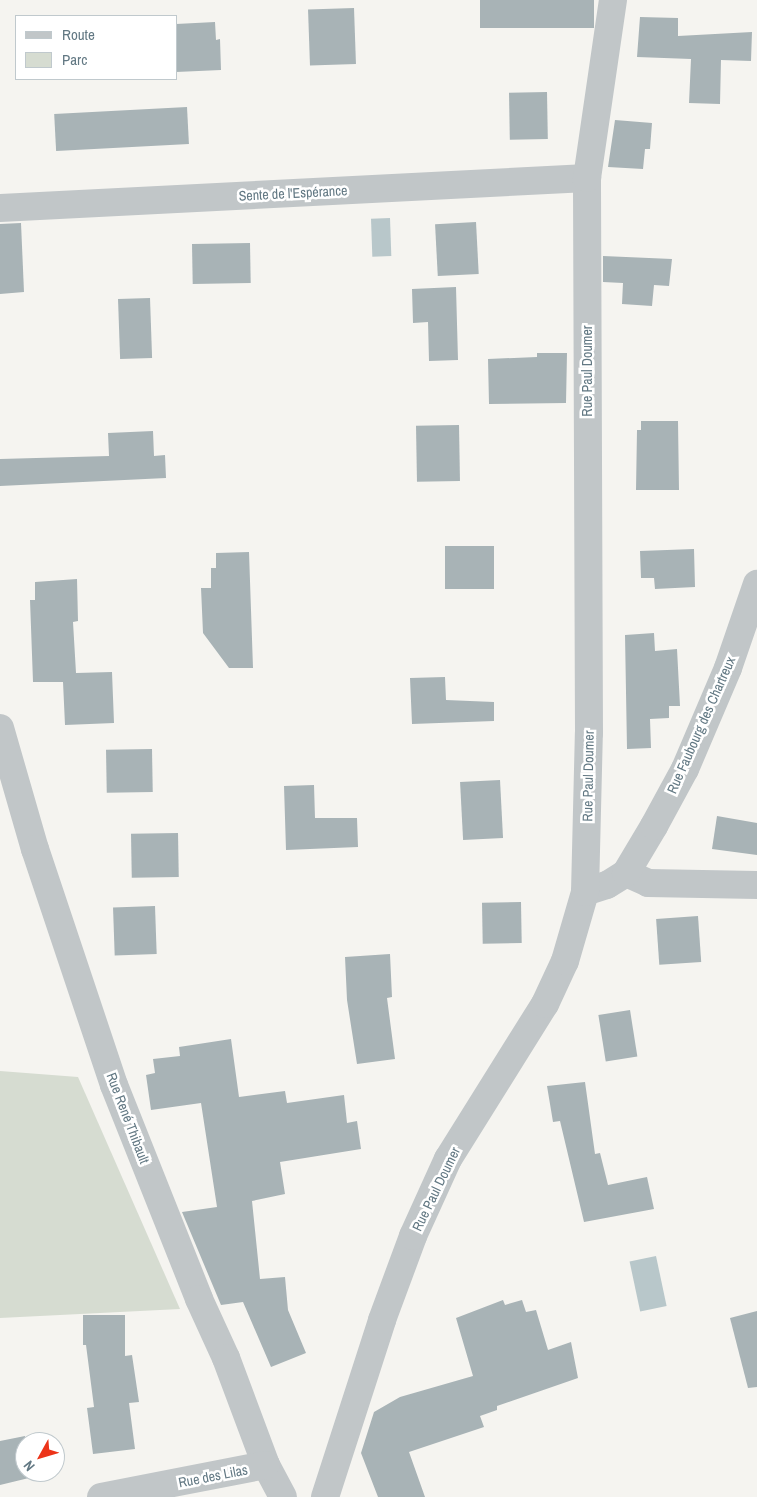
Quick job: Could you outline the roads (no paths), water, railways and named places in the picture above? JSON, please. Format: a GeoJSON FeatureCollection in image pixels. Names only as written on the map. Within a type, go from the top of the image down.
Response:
{"type":"FeatureCollection","features":[{"type":"Feature","properties":{"kind":"street","name":"Rue Paul Doumer"},"geometry":{"type":"LineString","coordinates":[[325,1497],[382,1320],[414,1236],[448,1158],[545,1004],[565,961],[585,892],[589,733],[587,178],[613,0]]}},
{"type":"Feature","properties":{"kind":"street","name":"Sente de l'Espérance"},"geometry":{"type":"LineString","coordinates":[[0,208],[587,178]]}},
{"type":"Feature","properties":{"kind":"street","name":"Rue Faubourg des Chartreux"},"geometry":{"type":"LineString","coordinates":[[626,874],[685,769],[728,668],[757,584]]}},
{"type":"Feature","properties":{"kind":"street","name":"Rue René Thibault"},"geometry":{"type":"LineString","coordinates":[[0,728],[35,849],[114,1085],[199,1299],[226,1358],[266,1465],[283,1497]]}},
{"type":"Feature","properties":{"kind":"street"},"geometry":{"type":"LineString","coordinates":[[585,892],[607,885],[626,874],[648,883],[757,886]]}},
{"type":"Feature","properties":{"kind":"street","name":"Rue des Lilas"},"geometry":{"type":"LineString","coordinates":[[101,1497],[266,1465]]}}]}
